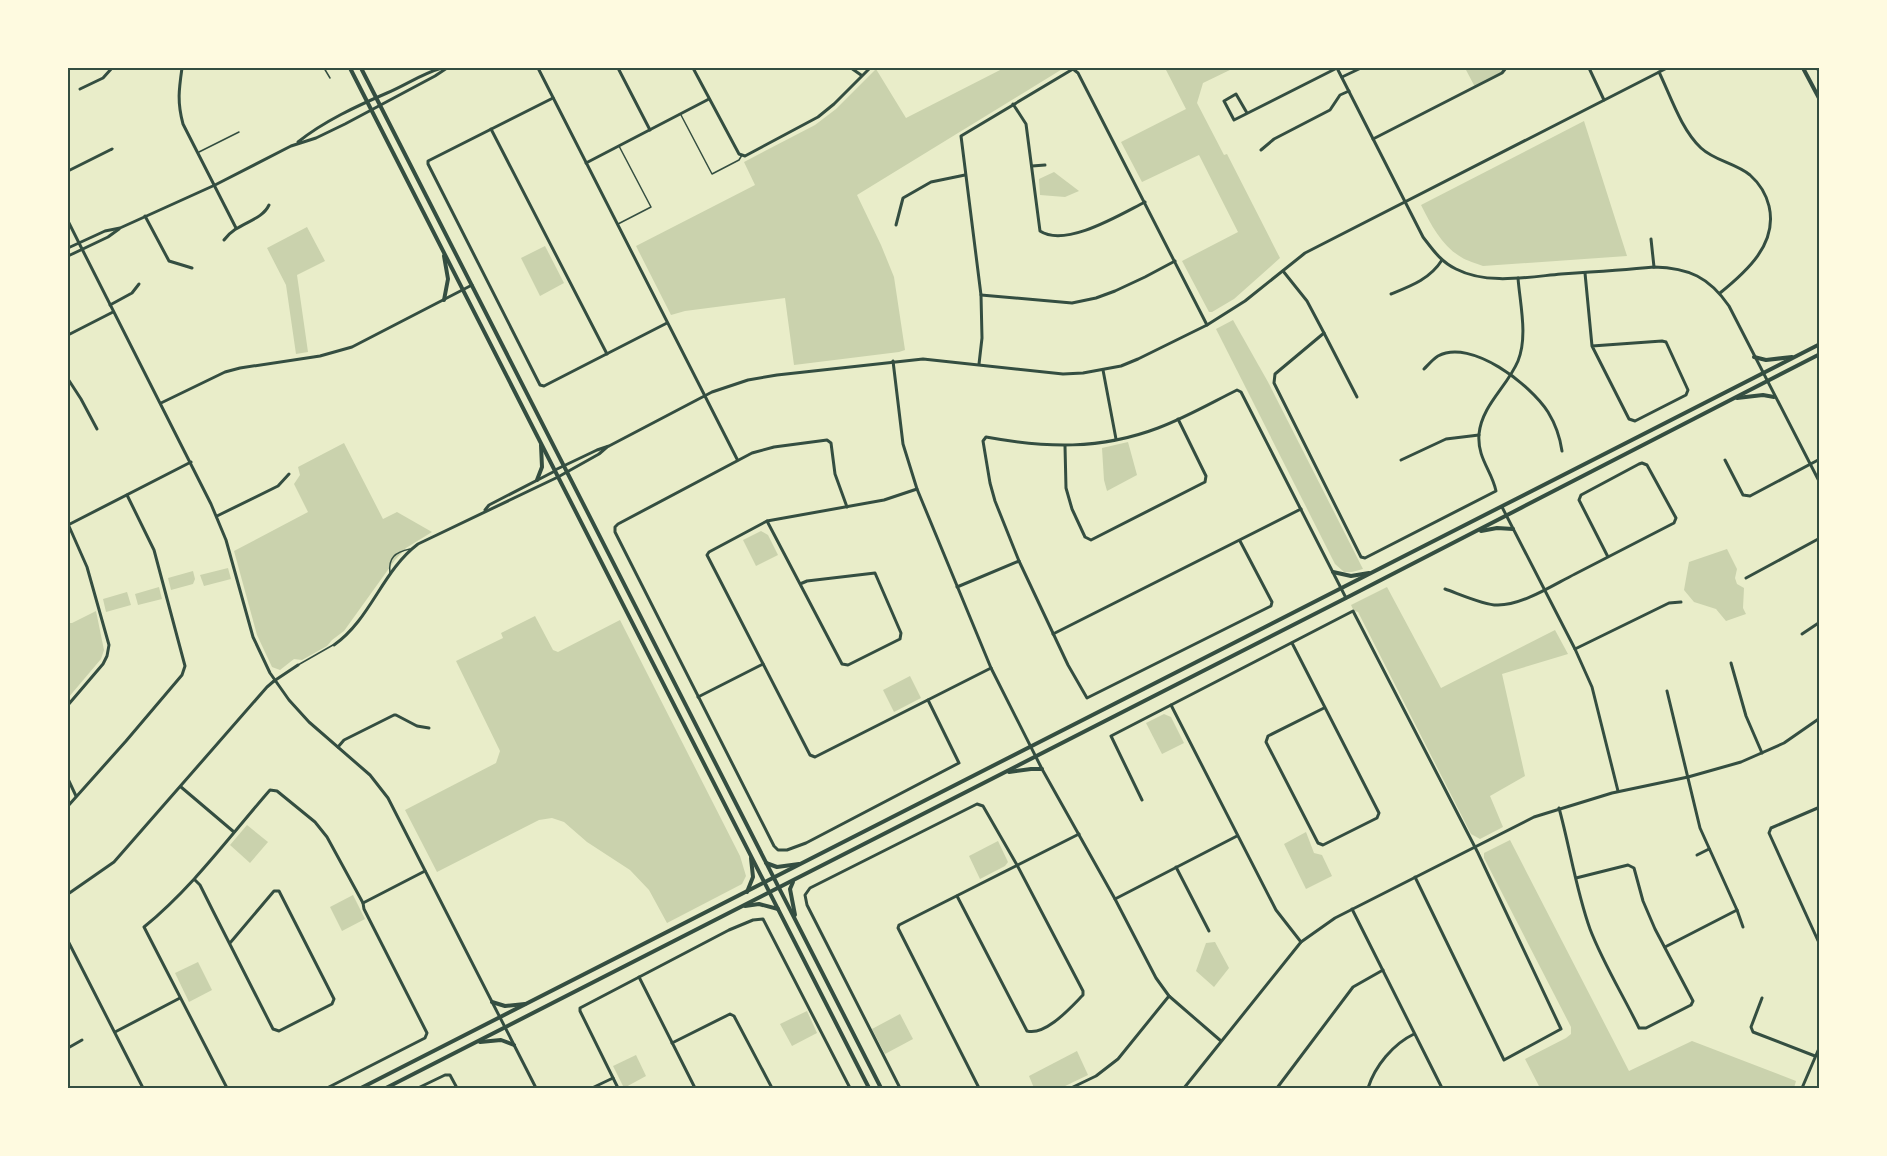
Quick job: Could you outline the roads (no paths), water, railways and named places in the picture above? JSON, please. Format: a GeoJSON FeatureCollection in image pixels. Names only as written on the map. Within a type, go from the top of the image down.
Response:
{"type":"FeatureCollection","features":[{"type":"Feature","properties":{"kind":"main road"},"geometry":{"type":"LineString","coordinates":[[350,68],[869,1089]]}},
{"type":"Feature","properties":{"kind":"main road"},"geometry":{"type":"LineString","coordinates":[[361,68],[881,1089]]}},
{"type":"Feature","properties":{"kind":"main road"},"geometry":{"type":"LineString","coordinates":[[1803,68],[1820,100]]}},
{"type":"Feature","properties":{"kind":"main road"},"geometry":{"type":"LineString","coordinates":[[443,252],[448,279],[444,300]]}},
{"type":"Feature","properties":{"kind":"main road"},"geometry":{"type":"LineString","coordinates":[[361,1089],[1820,344]]}},
{"type":"Feature","properties":{"kind":"main road"},"geometry":{"type":"LineString","coordinates":[[386,1089],[1820,354]]}},
{"type":"Feature","properties":{"kind":"main road"},"geometry":{"type":"LineString","coordinates":[[1754,357],[1773,360],[1796,356]]}},
{"type":"Feature","properties":{"kind":"main road"},"geometry":{"type":"LineString","coordinates":[[1733,399],[1763,395],[1774,397]]}},
{"type":"Feature","properties":{"kind":"main road"},"geometry":{"type":"LineString","coordinates":[[537,480],[542,467],[541,442]]}},
{"type":"Feature","properties":{"kind":"main road"},"geometry":{"type":"LineString","coordinates":[[1474,532],[1497,528],[1513,529]]}},
{"type":"Feature","properties":{"kind":"main road"},"geometry":{"type":"LineString","coordinates":[[1333,572],[1351,576],[1375,571]]}},
{"type":"Feature","properties":{"kind":"main road"},"geometry":{"type":"LineString","coordinates":[[1003,773],[1042,769]]}},
{"type":"Feature","properties":{"kind":"main road"},"geometry":{"type":"LineString","coordinates":[[747,893],[753,877],[750,855]]}},
{"type":"Feature","properties":{"kind":"main road"},"geometry":{"type":"LineString","coordinates":[[766,863],[777,867],[803,864]]}},
{"type":"Feature","properties":{"kind":"main road"},"geometry":{"type":"LineString","coordinates":[[794,880],[790,889],[796,922]]}},
{"type":"Feature","properties":{"kind":"main road"},"geometry":{"type":"LineString","coordinates":[[741,907],[759,904],[778,909]]}},
{"type":"Feature","properties":{"kind":"main road"},"geometry":{"type":"LineString","coordinates":[[492,1002],[505,1006],[529,1004]]}},
{"type":"Feature","properties":{"kind":"main road"},"geometry":{"type":"LineString","coordinates":[[476,1042],[501,1040],[514,1045]]}},
{"type":"Feature","properties":{"kind":"street"},"geometry":{"type":"LineString","coordinates":[[80,89],[103,78],[112,68]]}},
{"type":"Feature","properties":{"kind":"street"},"geometry":{"type":"LineString","coordinates":[[182,68],[178,97],[183,124],[236,228]]}},
{"type":"Feature","properties":{"kind":"street"},"geometry":{"type":"LineString","coordinates":[[297,143],[316,138],[372,111],[435,76],[444,68]]}},
{"type":"Feature","properties":{"kind":"street"},"geometry":{"type":"LineString","coordinates":[[68,256],[108,237],[120,228],[215,185],[297,143],[313,130],[376,97],[431,70],[444,68]]}},
{"type":"Feature","properties":{"kind":"street"},"geometry":{"type":"LineString","coordinates":[[538,68],[737,459]]}},
{"type":"Feature","properties":{"kind":"street"},"geometry":{"type":"LineString","coordinates":[[618,68],[651,130]]}},
{"type":"Feature","properties":{"kind":"street"},"geometry":{"type":"LineString","coordinates":[[693,68],[739,154],[745,156],[818,117],[870,68]]}},
{"type":"Feature","properties":{"kind":"street"},"geometry":{"type":"LineString","coordinates":[[851,68],[861,75]]}},
{"type":"Feature","properties":{"kind":"street"},"geometry":{"type":"LineString","coordinates":[[1247,113],[1236,94],[1224,100],[1234,120],[1337,68],[1423,237],[1442,260],[1457,270],[1491,278],[1654,267],[1673,268],[1693,273],[1720,293],[1729,306],[1820,483]]}},
{"type":"Feature","properties":{"kind":"street"},"geometry":{"type":"LineString","coordinates":[[1342,77],[1361,68]]}},
{"type":"Feature","properties":{"kind":"street"},"geometry":{"type":"LineString","coordinates":[[1373,139],[1502,73],[1506,68]]}},
{"type":"Feature","properties":{"kind":"street"},"geometry":{"type":"LineString","coordinates":[[1589,68],[1604,100]]}},
{"type":"Feature","properties":{"kind":"street"},"geometry":{"type":"LineString","coordinates":[[484,511],[489,504],[564,465],[609,446],[705,396],[748,380],[893,361],[939,359],[1063,374],[1103,370],[1138,359],[1231,312],[1305,253],[1667,68]]}},
{"type":"Feature","properties":{"kind":"street"},"geometry":{"type":"LineString","coordinates":[[979,364],[982,338],[981,295],[961,136],[1072,69],[1078,73],[1207,325]]}},
{"type":"Feature","properties":{"kind":"street"},"geometry":{"type":"LineString","coordinates":[[1659,72],[1689,134],[1700,147],[1715,158],[1739,167],[1749,174],[1762,189],[1768,201],[1770,226],[1765,246],[1747,270],[1720,293]]}},
{"type":"Feature","properties":{"kind":"street"},"geometry":{"type":"LineString","coordinates":[[1261,150],[1274,139],[1330,110],[1340,95],[1349,91]]}},
{"type":"Feature","properties":{"kind":"street"},"geometry":{"type":"LineString","coordinates":[[553,98],[428,161],[480,270],[540,385],[544,386],[667,323]]}},
{"type":"Feature","properties":{"kind":"street"},"geometry":{"type":"LineString","coordinates":[[586,163],[709,99]]}},
{"type":"Feature","properties":{"kind":"street"},"geometry":{"type":"LineString","coordinates":[[1013,104],[1026,124],[1038,225],[1044,234],[1070,235],[1086,231],[1145,202]]}},
{"type":"Feature","properties":{"kind":"street"},"geometry":{"type":"LineString","coordinates":[[491,129],[607,354]]}},
{"type":"Feature","properties":{"kind":"street"},"geometry":{"type":"LineString","coordinates":[[68,171],[112,149]]}},
{"type":"Feature","properties":{"kind":"street"},"geometry":{"type":"LineString","coordinates":[[1032,166],[1045,165]]}},
{"type":"Feature","properties":{"kind":"street"},"geometry":{"type":"LineString","coordinates":[[896,225],[903,198],[931,182],[965,175]]}},
{"type":"Feature","properties":{"kind":"street"},"geometry":{"type":"LineString","coordinates":[[224,240],[231,230],[265,213],[269,205]]}},
{"type":"Feature","properties":{"kind":"street"},"geometry":{"type":"LineString","coordinates":[[145,216],[169,261],[192,268]]}},
{"type":"Feature","properties":{"kind":"street"},"geometry":{"type":"LineString","coordinates":[[68,221],[217,516],[258,651],[274,681],[309,722],[369,775],[384,792],[536,1089]]}},
{"type":"Feature","properties":{"kind":"street"},"geometry":{"type":"LineString","coordinates":[[68,249],[105,231],[120,228]]}},
{"type":"Feature","properties":{"kind":"street"},"geometry":{"type":"LineString","coordinates":[[1651,239],[1654,267]]}},
{"type":"Feature","properties":{"kind":"street"},"geometry":{"type":"LineString","coordinates":[[1391,294],[1416,284],[1433,272],[1442,260]]}},
{"type":"Feature","properties":{"kind":"street"},"geometry":{"type":"LineString","coordinates":[[981,295],[1072,303],[1115,291],[1175,261]]}},
{"type":"Feature","properties":{"kind":"street"},"geometry":{"type":"LineString","coordinates":[[1283,271],[1311,308],[1357,398]]}},
{"type":"Feature","properties":{"kind":"street"},"geometry":{"type":"LineString","coordinates":[[1586,273],[1592,346],[1629,419],[1635,421],[1686,395],[1688,390],[1666,342],[1627,342],[1592,346]]}},
{"type":"Feature","properties":{"kind":"street"},"geometry":{"type":"LineString","coordinates":[[1324,333],[1275,374],[1274,383],[1361,557],[1365,558],[1494,493],[1496,489],[1484,465],[1479,435],[1483,417],[1517,363],[1521,350],[1522,326],[1518,277]]}},
{"type":"Feature","properties":{"kind":"street"},"geometry":{"type":"LineString","coordinates":[[110,304],[132,293],[139,284]]}},
{"type":"Feature","properties":{"kind":"street"},"geometry":{"type":"LineString","coordinates":[[161,403],[210,378],[232,370],[320,356],[352,347],[472,285]]}},
{"type":"Feature","properties":{"kind":"street"},"geometry":{"type":"LineString","coordinates":[[68,335],[113,312]]}},
{"type":"Feature","properties":{"kind":"street"},"geometry":{"type":"LineString","coordinates":[[1424,369],[1438,356],[1456,352],[1478,357],[1509,374],[1532,392],[1547,411],[1560,436],[1562,452]]}},
{"type":"Feature","properties":{"kind":"street"},"geometry":{"type":"LineString","coordinates":[[893,361],[903,444],[917,489],[991,668],[1030,747],[1115,898],[1156,978],[1169,996],[1221,1041]]}},
{"type":"Feature","properties":{"kind":"street"},"geometry":{"type":"LineString","coordinates":[[1103,370],[1116,439]]}},
{"type":"Feature","properties":{"kind":"street"},"geometry":{"type":"LineString","coordinates":[[68,379],[96,429]]}},
{"type":"Feature","properties":{"kind":"street"},"geometry":{"type":"LineString","coordinates":[[1240,541],[1272,602],[1271,606],[1088,698],[1068,665],[1019,561],[995,501],[983,441],[986,437],[1022,444],[1065,446],[1100,443],[1148,431],[1237,390],[1241,392],[1346,598]]}},
{"type":"Feature","properties":{"kind":"street"},"geometry":{"type":"LineString","coordinates":[[1065,446],[1066,488],[1072,509],[1085,537],[1090,540],[1205,482],[1206,476],[1178,419]]}},
{"type":"Feature","properties":{"kind":"street"},"geometry":{"type":"LineString","coordinates":[[1401,460],[1446,439],[1479,435]]}},
{"type":"Feature","properties":{"kind":"street"},"geometry":{"type":"LineString","coordinates":[[847,507],[836,474],[831,443],[827,440],[774,447],[737,459],[615,527],[619,541],[778,850],[787,850],[806,843],[959,763],[928,700]]}},
{"type":"Feature","properties":{"kind":"street"},"geometry":{"type":"LineString","coordinates":[[334,645],[356,625],[400,560],[411,549],[484,511],[558,477],[609,446]]}},
{"type":"Feature","properties":{"kind":"street"},"geometry":{"type":"LineString","coordinates":[[1725,460],[1743,495],[1750,496],[1820,459]]}},
{"type":"Feature","properties":{"kind":"street"},"geometry":{"type":"LineString","coordinates":[[68,705],[103,664],[110,645],[87,567],[68,525],[191,462]]}},
{"type":"Feature","properties":{"kind":"street"},"geometry":{"type":"LineString","coordinates":[[1445,589],[1496,606],[1518,602],[1545,589],[1608,557],[1674,523],[1676,518],[1647,465],[1642,463],[1581,495],[1579,500],[1608,557]]}},
{"type":"Feature","properties":{"kind":"street"},"geometry":{"type":"LineString","coordinates":[[217,516],[278,486],[289,474]]}},
{"type":"Feature","properties":{"kind":"street"},"geometry":{"type":"LineString","coordinates":[[917,489],[884,500],[767,521],[707,555],[810,755],[815,758],[991,668]]}},
{"type":"Feature","properties":{"kind":"street"},"geometry":{"type":"LineString","coordinates":[[68,806],[182,675],[185,666],[154,550],[127,495]]}},
{"type":"Feature","properties":{"kind":"street"},"geometry":{"type":"LineString","coordinates":[[1502,507],[1592,687],[1618,791]]}},
{"type":"Feature","properties":{"kind":"street"},"geometry":{"type":"LineString","coordinates":[[1053,635],[1301,509]]}},
{"type":"Feature","properties":{"kind":"street"},"geometry":{"type":"LineString","coordinates":[[767,521],[800,584],[842,664],[848,665],[900,639],[901,633],[875,573],[807,580],[800,584]]}},
{"type":"Feature","properties":{"kind":"street"},"geometry":{"type":"LineString","coordinates":[[1746,578],[1820,538]]}},
{"type":"Feature","properties":{"kind":"street"},"geometry":{"type":"LineString","coordinates":[[957,587],[1019,561]]}},
{"type":"Feature","properties":{"kind":"street"},"geometry":{"type":"LineString","coordinates":[[1575,649],[1669,603],[1681,602]]}},
{"type":"Feature","properties":{"kind":"street"},"geometry":{"type":"LineString","coordinates":[[1142,800],[1111,736],[1353,611],[1473,846],[1561,1029],[1504,1060],[1415,877]]}},
{"type":"Feature","properties":{"kind":"street"},"geometry":{"type":"LineString","coordinates":[[1803,634],[1820,622]]}},
{"type":"Feature","properties":{"kind":"street"},"geometry":{"type":"LineString","coordinates":[[1292,642],[1379,813],[1377,818],[1323,845],[1318,843],[1266,742],[1268,736],[1324,708]]}},
{"type":"Feature","properties":{"kind":"street"},"geometry":{"type":"LineString","coordinates":[[1731,663],[1746,716],[1762,753]]}},
{"type":"Feature","properties":{"kind":"street"},"geometry":{"type":"LineString","coordinates":[[698,697],[763,664]]}},
{"type":"Feature","properties":{"kind":"street"},"geometry":{"type":"LineString","coordinates":[[68,894],[114,862],[267,687],[298,665]]}},
{"type":"Feature","properties":{"kind":"street"},"geometry":{"type":"LineString","coordinates":[[1667,691],[1700,828],[1743,927]]}},
{"type":"Feature","properties":{"kind":"street"},"geometry":{"type":"LineString","coordinates":[[1171,705],[1276,910],[1301,942]]}},
{"type":"Feature","properties":{"kind":"street"},"geometry":{"type":"LineString","coordinates":[[338,747],[344,740],[394,715],[417,726],[429,728]]}},
{"type":"Feature","properties":{"kind":"street"},"geometry":{"type":"LineString","coordinates":[[1184,1089],[1301,942],[1335,918],[1534,817],[1618,791],[1720,768],[1762,753],[1784,742],[1820,718]]}},
{"type":"Feature","properties":{"kind":"street"},"geometry":{"type":"LineString","coordinates":[[68,779],[76,797]]}},
{"type":"Feature","properties":{"kind":"street"},"geometry":{"type":"LineString","coordinates":[[181,787],[234,832]]}},
{"type":"Feature","properties":{"kind":"street"},"geometry":{"type":"LineString","coordinates":[[227,1089],[144,927],[171,905],[195,880],[270,790],[277,791],[315,822],[327,837],[363,903],[427,1034],[425,1038],[327,1089]]}},
{"type":"Feature","properties":{"kind":"street"},"geometry":{"type":"LineString","coordinates":[[900,1089],[807,905],[805,895],[810,888],[977,804],[983,806],[1017,865],[1083,991],[1083,995],[1059,1020],[1032,1033],[1027,1031],[957,896]]}},
{"type":"Feature","properties":{"kind":"street"},"geometry":{"type":"LineString","coordinates":[[1819,942],[1769,833],[1771,828],[1820,807]]}},
{"type":"Feature","properties":{"kind":"street"},"geometry":{"type":"LineString","coordinates":[[1559,808],[1576,878],[1594,937],[1639,1028],[1646,1028],[1691,1005],[1693,1001],[1643,901],[1634,868],[1628,865],[1576,878]]}},
{"type":"Feature","properties":{"kind":"street"},"geometry":{"type":"LineString","coordinates":[[979,1089],[897,928],[1079,834]]}},
{"type":"Feature","properties":{"kind":"street"},"geometry":{"type":"LineString","coordinates":[[1115,898],[1238,836]]}},
{"type":"Feature","properties":{"kind":"street"},"geometry":{"type":"LineString","coordinates":[[1697,855],[1710,849]]}},
{"type":"Feature","properties":{"kind":"street"},"geometry":{"type":"LineString","coordinates":[[1176,867],[1209,931]]}},
{"type":"Feature","properties":{"kind":"street"},"geometry":{"type":"LineString","coordinates":[[363,903],[426,871]]}},
{"type":"Feature","properties":{"kind":"street"},"geometry":{"type":"LineString","coordinates":[[195,880],[200,885],[273,1029],[279,1031],[332,1004],[334,999],[279,891],[274,891],[230,943]]}},
{"type":"Feature","properties":{"kind":"street"},"geometry":{"type":"LineString","coordinates":[[1352,909],[1442,1089]]}},
{"type":"Feature","properties":{"kind":"street"},"geometry":{"type":"LineString","coordinates":[[1665,947],[1737,910]]}},
{"type":"Feature","properties":{"kind":"street"},"geometry":{"type":"LineString","coordinates":[[618,1089],[580,1008],[729,930],[753,920],[763,919],[850,1089]]}},
{"type":"Feature","properties":{"kind":"street"},"geometry":{"type":"LineString","coordinates":[[68,941],[141,1088]]}},
{"type":"Feature","properties":{"kind":"street"},"geometry":{"type":"LineString","coordinates":[[1277,1089],[1353,987],[1383,970]]}},
{"type":"Feature","properties":{"kind":"street"},"geometry":{"type":"LineString","coordinates":[[639,977],[695,1089]]}},
{"type":"Feature","properties":{"kind":"street"},"geometry":{"type":"LineString","coordinates":[[1071,1089],[1096,1076],[1118,1059],[1169,996]]}},
{"type":"Feature","properties":{"kind":"street"},"geometry":{"type":"LineString","coordinates":[[115,1032],[180,998]]}},
{"type":"Feature","properties":{"kind":"street"},"geometry":{"type":"LineString","coordinates":[[1762,998],[1751,1027],[1753,1032],[1815,1056]]}},
{"type":"Feature","properties":{"kind":"street"},"geometry":{"type":"LineString","coordinates":[[672,1043],[730,1014],[734,1016],[772,1089]]}},
{"type":"Feature","properties":{"kind":"street"},"geometry":{"type":"LineString","coordinates":[[1368,1089],[1373,1074],[1387,1055],[1407,1037],[1414,1034]]}},
{"type":"Feature","properties":{"kind":"street"},"geometry":{"type":"LineString","coordinates":[[68,1048],[82,1040]]}},
{"type":"Feature","properties":{"kind":"street"},"geometry":{"type":"LineString","coordinates":[[1802,1089],[1820,1046]]}},
{"type":"Feature","properties":{"kind":"street"},"geometry":{"type":"LineString","coordinates":[[418,1089],[445,1075],[450,1075],[457,1089]]}},
{"type":"Feature","properties":{"kind":"street"},"geometry":{"type":"LineString","coordinates":[[592,1089],[613,1078]]}},
{"type":"Feature","properties":{"kind":"street"},"geometry":{"type":"LineString","coordinates":[[1280,1084],[1284,1088]]}},
{"type":"Feature","properties":{"kind":"lane"},"geometry":{"type":"LineString","coordinates":[[324,68],[330,78]]}},
{"type":"Feature","properties":{"kind":"lane"},"geometry":{"type":"LineString","coordinates":[[681,114],[712,174],[739,160],[742,155]]}},
{"type":"Feature","properties":{"kind":"lane"},"geometry":{"type":"LineString","coordinates":[[198,153],[239,132]]}},
{"type":"Feature","properties":{"kind":"lane"},"geometry":{"type":"LineString","coordinates":[[617,224],[651,207],[619,146]]}},
{"type":"Feature","properties":{"kind":"lane"},"geometry":{"type":"LineString","coordinates":[[390,574],[388,564],[391,559],[404,550],[411,549]]}},
{"type":"Feature","properties":{"kind":"lane"},"geometry":{"type":"LineString","coordinates":[[298,665],[334,645]]}},
{"type":"Feature","properties":{"kind":"tram line"},"geometry":{"type":"LineString","coordinates":[[1816,68],[1820,75]]}}]}
